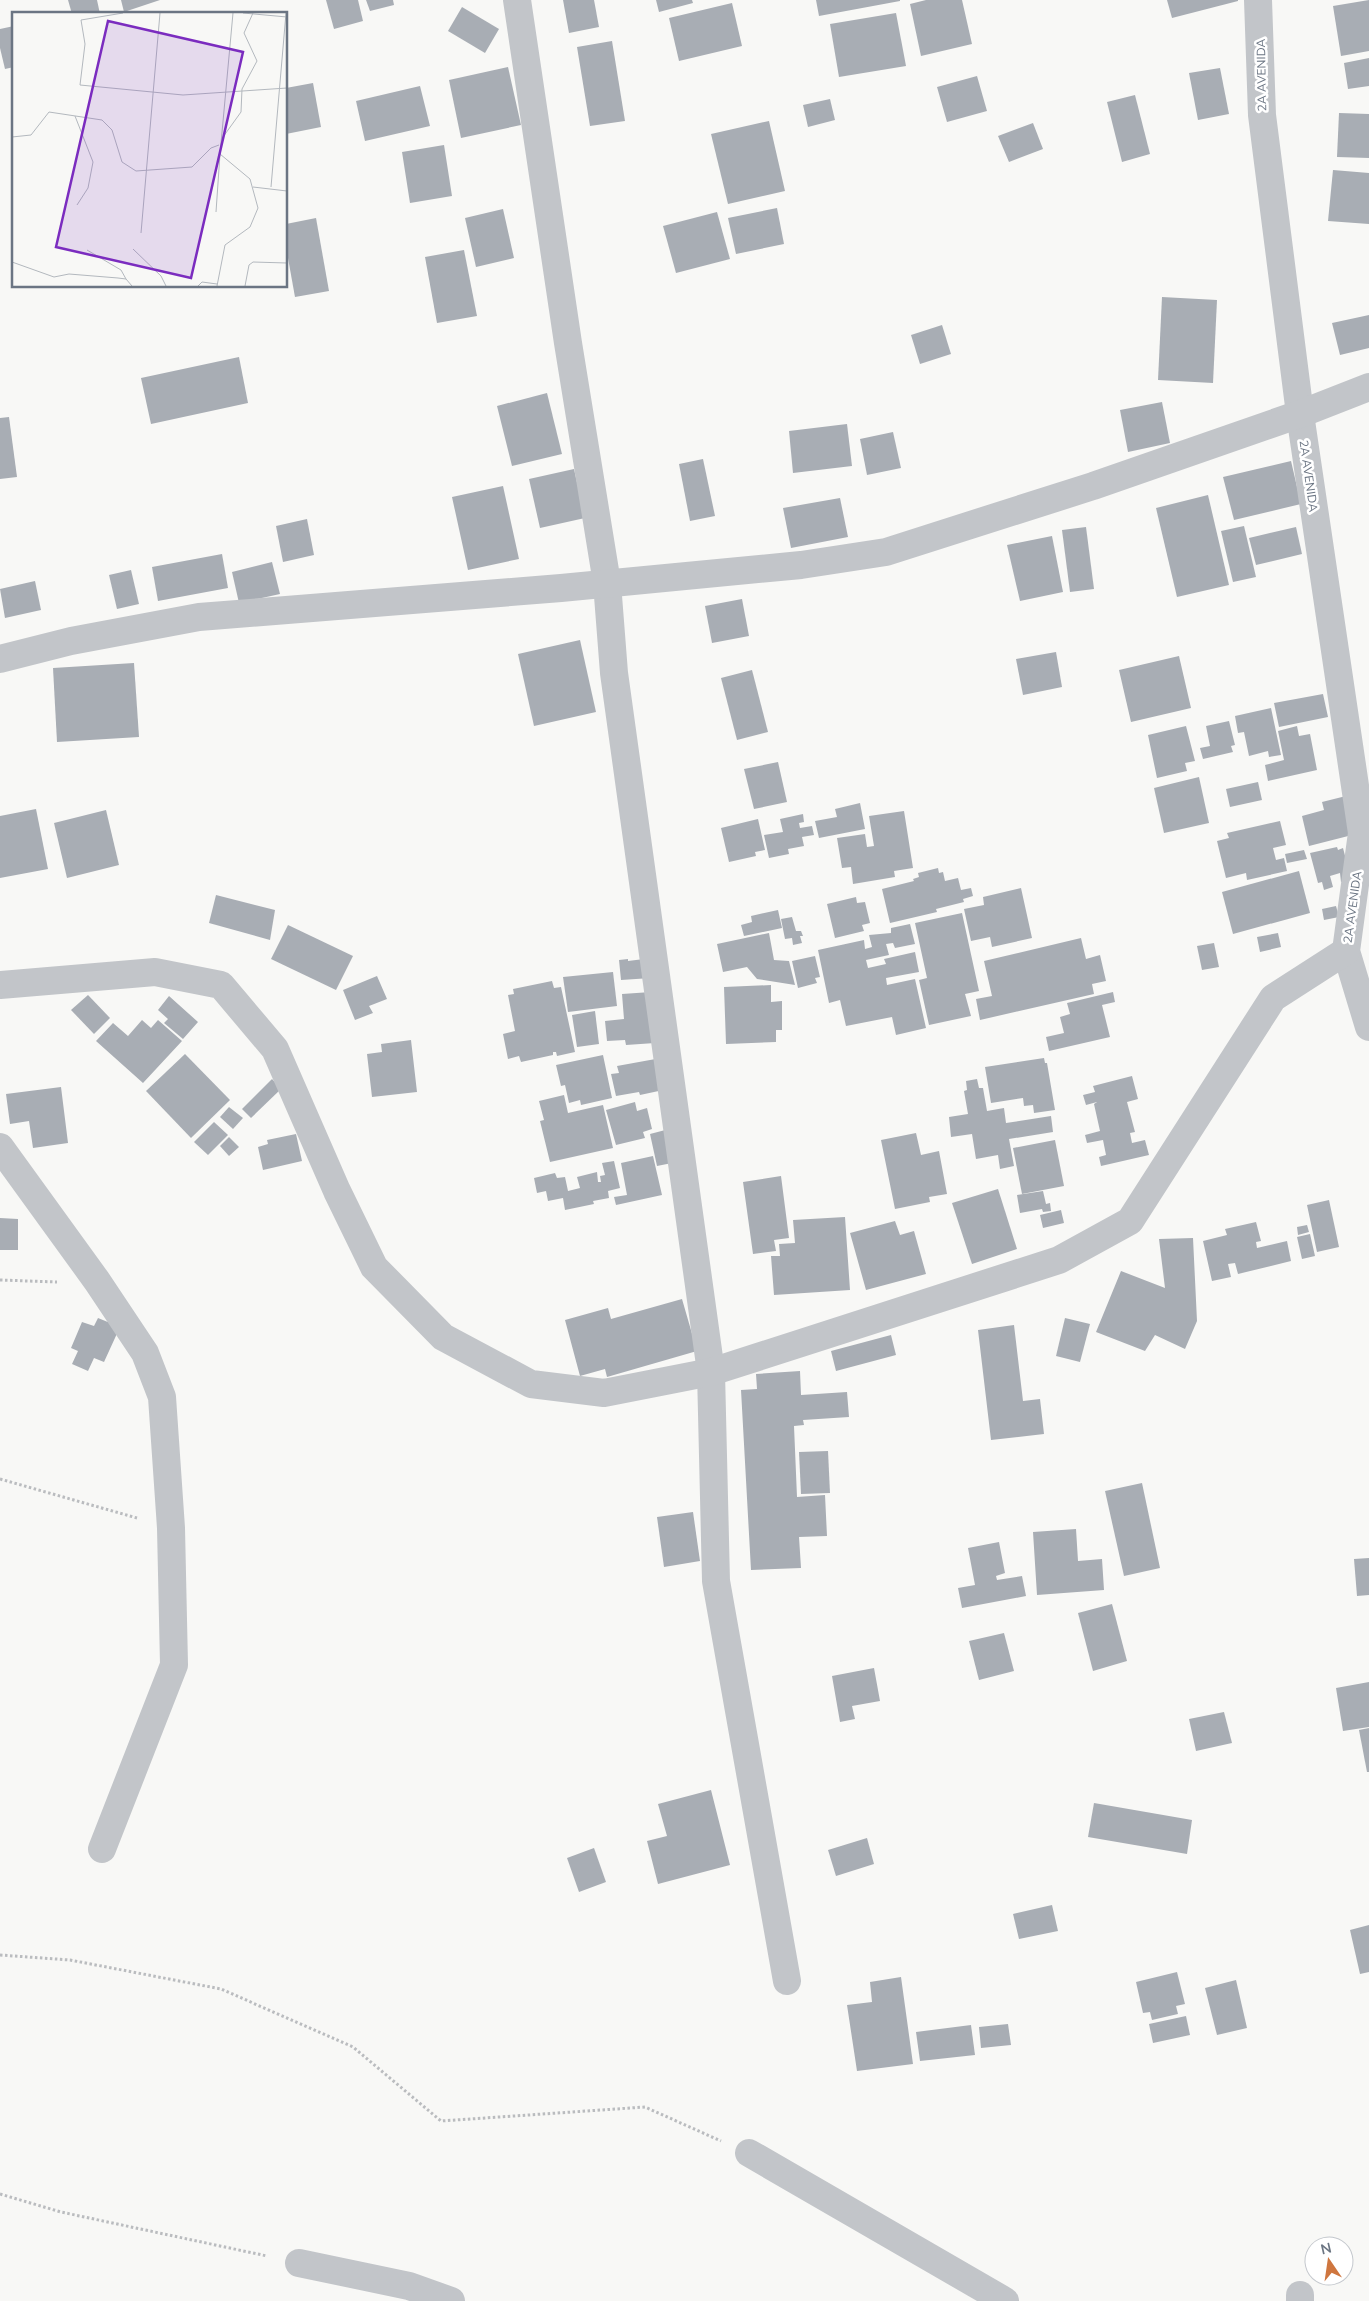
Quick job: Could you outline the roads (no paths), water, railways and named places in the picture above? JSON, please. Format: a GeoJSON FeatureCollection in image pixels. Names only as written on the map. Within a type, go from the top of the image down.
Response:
{"type":"FeatureCollection","features":[{"type":"Feature","properties":{"kind":"street"},"geometry":{"type":"LineString","coordinates":[[517,0],[568,343],[607,582],[614,673],[711,1372],[716,1581],[787,1981]]}},
{"type":"Feature","properties":{"kind":"street","name":"2A AVENIDA"},"geometry":{"type":"LineString","coordinates":[[1258,0],[1262,115],[1300,414],[1362,833],[1362,871],[1346,951]]}},
{"type":"Feature","properties":{"kind":"street"},"geometry":{"type":"LineString","coordinates":[[0,659],[71,641],[199,617],[801,565],[886,552],[1093,486],[1300,414],[1369,387]]}},
{"type":"Feature","properties":{"kind":"street"},"geometry":{"type":"LineString","coordinates":[[0,985],[155,972],[221,985],[275,1049],[337,1191],[374,1267],[443,1336],[531,1384],[604,1393],[711,1372],[1059,1260],[1130,1221],[1273,998],[1346,951],[1369,1027]]}},
{"type":"Feature","properties":{"kind":"street"},"geometry":{"type":"LineString","coordinates":[[0,1147],[97,1281],[145,1353],[162,1397],[171,1528],[174,1665],[102,1849]]}},
{"type":"Feature","properties":{"kind":"street"},"geometry":{"type":"LineString","coordinates":[[748,2153],[1005,2301]]}},
{"type":"Feature","properties":{"kind":"street"},"geometry":{"type":"LineString","coordinates":[[299,2263],[408,2286],[451,2301]]}}]}
